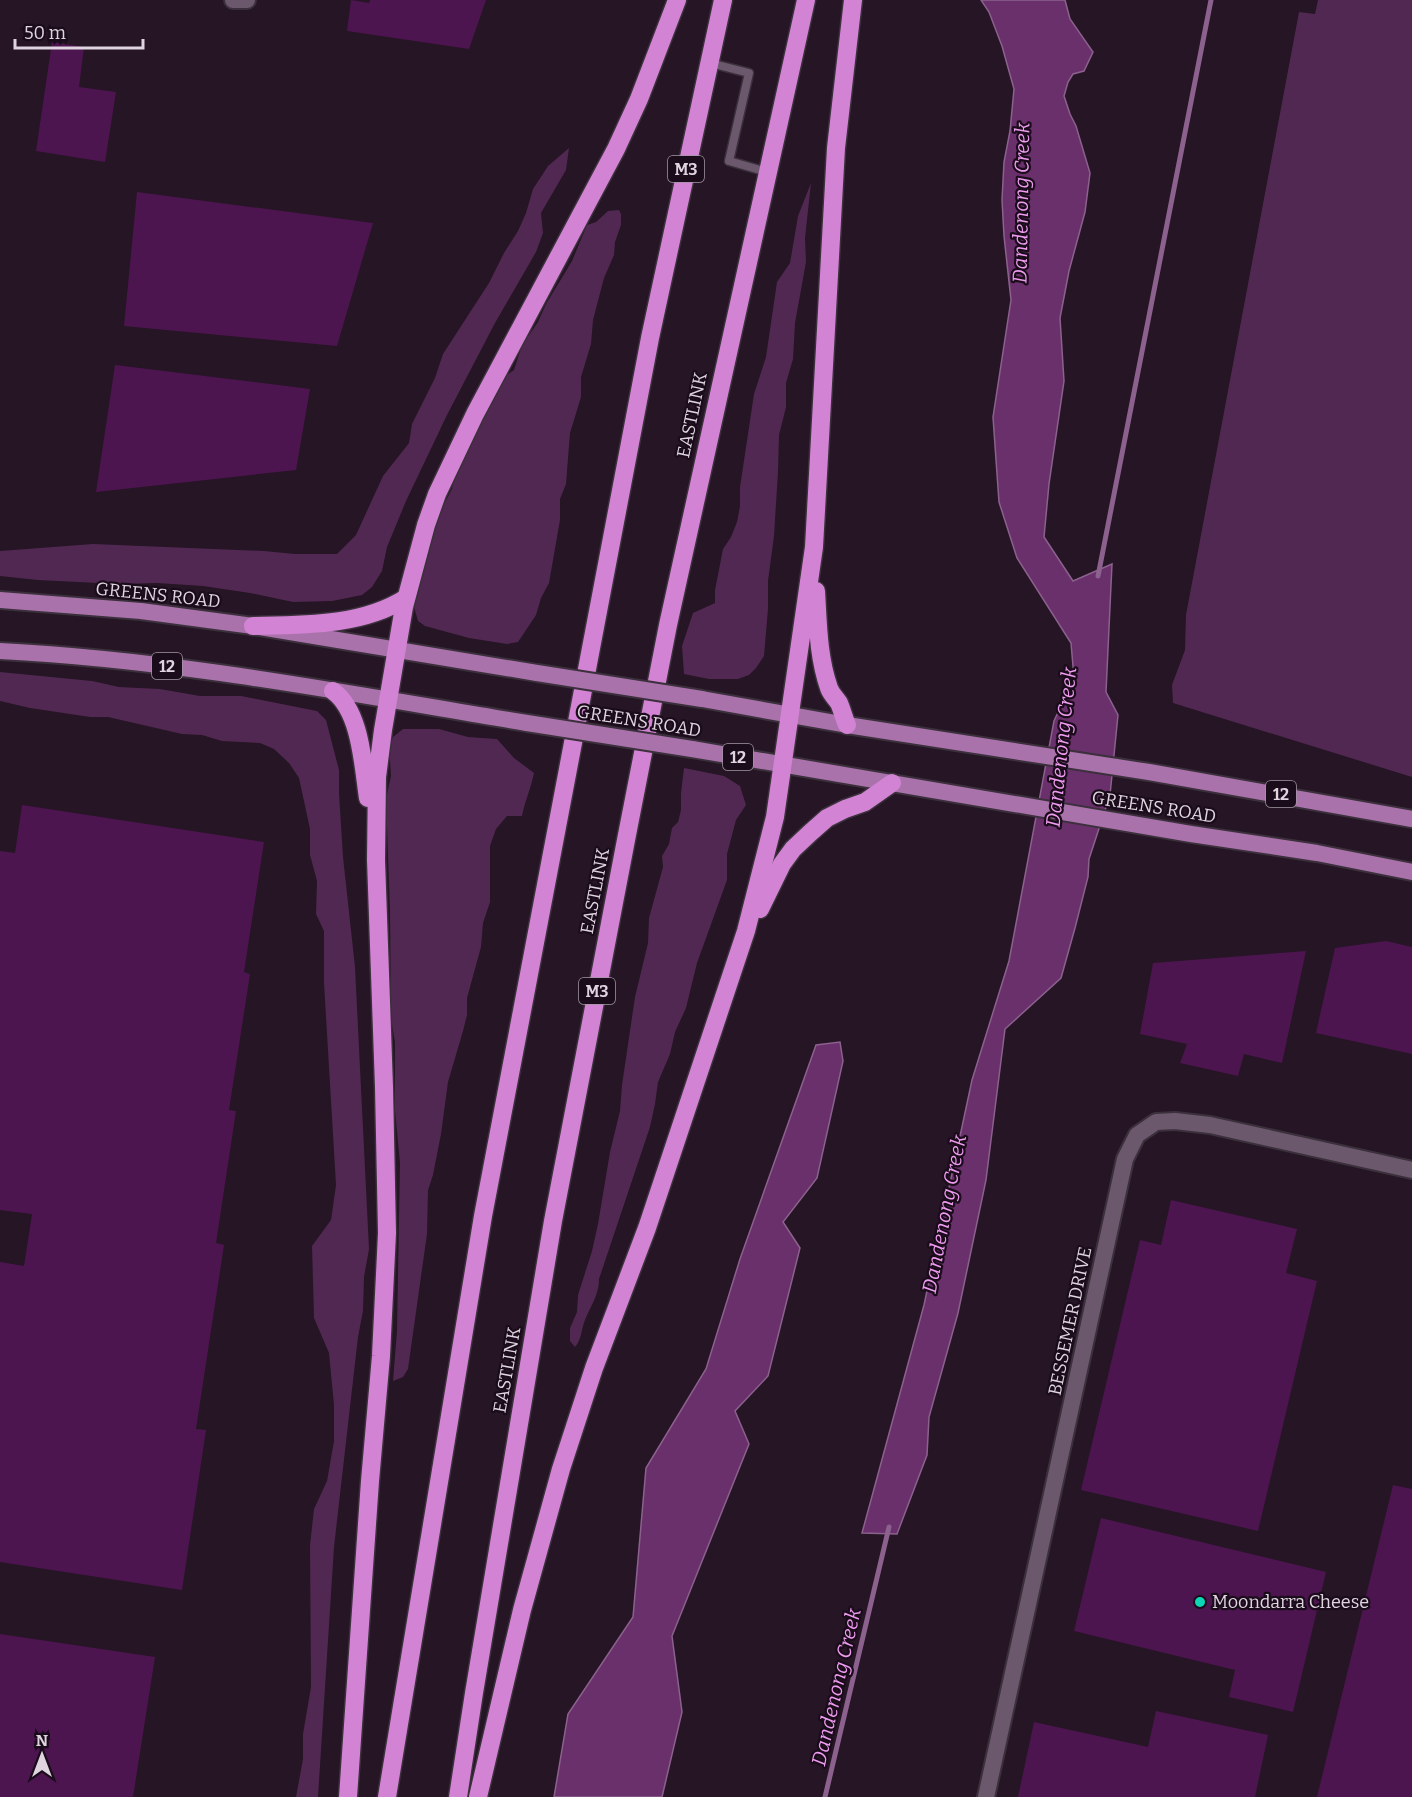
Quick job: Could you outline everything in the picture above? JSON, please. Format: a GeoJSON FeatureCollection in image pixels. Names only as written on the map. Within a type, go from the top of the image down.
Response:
{"type":"FeatureCollection","features":[{"type":"Feature","properties":{"kind":"highway"},"geometry":{"type":"LineString","coordinates":[[348,1797],[386,1264],[386,1180],[376,860],[377,777],[406,598],[437,494],[476,414],[616,149],[639,99],[677,0]]}},
{"type":"Feature","properties":{"kind":"highway","name":"M3"},"geometry":{"type":"LineString","coordinates":[[387,1797],[483,1216],[650,338],[723,0]]}},
{"type":"Feature","properties":{"kind":"highway","name":"EASTLINK"},"geometry":{"type":"LineString","coordinates":[[458,1797],[554,1221],[626,840],[668,625],[806,0]]}},
{"type":"Feature","properties":{"kind":"highway"},"geometry":{"type":"LineString","coordinates":[[478,1797],[522,1610],[561,1469],[594,1368],[647,1228],[746,931],[771,835],[784,764],[814,547],[836,148],[853,0]]}},
{"type":"Feature","properties":{"kind":"highway"},"geometry":{"type":"LineString","coordinates":[[814,547],[817,615],[824,672],[832,696],[838,701],[847,725]]}},
{"type":"Feature","properties":{"kind":"highway"},"geometry":{"type":"LineString","coordinates":[[254,626],[316,624],[346,620],[387,609],[406,598]]}},
{"type":"Feature","properties":{"kind":"highway"},"geometry":{"type":"LineString","coordinates":[[333,691],[350,710],[358,736],[376,860]]}},
{"type":"Feature","properties":{"kind":"highway"},"geometry":{"type":"LineString","coordinates":[[746,931],[762,906],[782,864],[793,849],[827,818],[865,802],[892,783]]}},
{"type":"Feature","properties":{"kind":"main road","name":"GREENS ROAD"},"geometry":{"type":"LineString","coordinates":[[0,600],[141,611],[254,626],[847,725],[1149,772],[1412,819]]}},
{"type":"Feature","properties":{"kind":"main road","name":"GREENS ROAD"},"geometry":{"type":"LineString","coordinates":[[0,651],[177,667],[333,691],[1317,853],[1412,872]]}},
{"type":"Feature","properties":{"kind":"street"},"geometry":{"type":"LineString","coordinates":[[233,0],[247,0]]}},
{"type":"Feature","properties":{"kind":"street","name":"BESSEMER DRIVE"},"geometry":{"type":"LineString","coordinates":[[987,1796],[1125,1159],[1137,1136],[1156,1122],[1175,1121],[1210,1125],[1412,1170]]}},
{"type":"Feature","properties":{"kind":"lane"},"geometry":{"type":"LineString","coordinates":[[709,63],[749,73],[729,161],[767,172]]}},
{"type":"Feature","properties":{"kind":"shaded area"},"geometry":{"type":"Polygon","coordinates":[[[1318,0],[1412,0],[1412,777],[1173,703],[1172,685],[1185,650],[1186,615],[1299,12],[1315,14],[1318,0]]]}},
{"type":"Feature","properties":{"kind":"shaded area"},"geometry":{"type":"Polygon","coordinates":[[[569,148],[566,170],[541,213],[543,233],[536,252],[495,323],[447,415],[406,501],[387,547],[382,571],[372,587],[362,595],[332,601],[293,602],[203,586],[157,583],[118,584],[0,576],[0,551],[93,544],[337,554],[356,535],[383,476],[409,443],[412,424],[435,378],[443,354],[489,283],[518,231],[533,189],[548,166],[569,148]]]}},
{"type":"Feature","properties":{"kind":"shaded area"},"geometry":{"type":"Polygon","coordinates":[[[811,183],[805,238],[806,262],[795,323],[793,359],[786,383],[786,407],[779,435],[774,536],[768,581],[764,656],[749,675],[738,679],[709,679],[684,674],[682,646],[693,613],[715,603],[715,590],[723,549],[737,522],[754,394],[766,357],[777,282],[790,263],[798,216],[811,183]]]}},
{"type":"Feature","properties":{"kind":"shaded area"},"geometry":{"type":"Polygon","coordinates":[[[619,210],[621,225],[593,320],[591,344],[581,377],[581,397],[570,433],[566,484],[560,499],[560,520],[549,583],[536,615],[518,642],[507,644],[469,638],[425,626],[418,621],[413,590],[431,529],[452,489],[455,471],[502,378],[514,370],[522,345],[538,322],[572,261],[587,225],[596,222],[608,211],[619,210]]]}},
{"type":"Feature","properties":{"kind":"shaded area"},"geometry":{"type":"Polygon","coordinates":[[[0,672],[92,681],[119,687],[160,689],[200,696],[241,696],[317,711],[326,720],[339,770],[343,857],[355,967],[369,1249],[334,1547],[318,1797],[296,1797],[303,1759],[303,1734],[311,1687],[310,1545],[314,1509],[327,1481],[334,1441],[334,1405],[329,1353],[314,1318],[312,1246],[331,1220],[336,1185],[324,983],[324,931],[316,914],[317,881],[310,855],[310,829],[299,778],[289,763],[274,749],[260,743],[222,741],[108,717],[90,717],[0,701],[0,672]]]}},
{"type":"Feature","properties":{"kind":"shaded area"},"geometry":{"type":"Polygon","coordinates":[[[403,729],[439,729],[468,737],[497,739],[514,758],[534,773],[522,816],[507,816],[496,829],[490,846],[490,902],[483,923],[481,947],[467,998],[467,1015],[448,1082],[441,1134],[428,1190],[427,1234],[408,1369],[403,1377],[393,1381],[397,1331],[400,1163],[395,1110],[395,1042],[391,1019],[386,799],[391,776],[389,745],[393,737],[403,729]]]}},
{"type":"Feature","properties":{"kind":"shaded area"},"geometry":{"type":"Polygon","coordinates":[[[684,768],[724,776],[740,786],[746,805],[736,820],[727,854],[727,880],[697,963],[686,1008],[658,1082],[650,1127],[599,1279],[596,1295],[575,1347],[570,1341],[570,1328],[577,1312],[578,1295],[598,1224],[610,1152],[620,1111],[635,997],[648,943],[649,918],[663,867],[662,856],[669,844],[672,828],[678,822],[681,810],[684,768]]]}},
{"type":"Feature","properties":{"kind":"water"},"geometry":{"type":"Polygon","coordinates":[[[981,0],[1065,0],[1070,19],[1093,52],[1084,71],[1073,74],[1064,96],[1090,173],[1085,212],[1069,271],[1060,318],[1064,381],[1044,537],[1073,581],[1112,564],[1106,692],[1118,715],[1110,795],[1089,859],[1088,877],[1061,978],[1005,1029],[986,1180],[958,1313],[929,1417],[927,1455],[897,1534],[862,1533],[924,1305],[972,1080],[1009,961],[1054,721],[1074,678],[1071,643],[1017,558],[999,502],[993,417],[1011,300],[1002,200],[1004,162],[1014,89],[1002,46],[989,12],[981,0]]]}},
{"type":"Feature","properties":{"kind":"water"},"geometry":{"type":"Polygon","coordinates":[[[840,1042],[843,1061],[817,1178],[783,1222],[800,1248],[768,1376],[735,1411],[749,1444],[672,1636],[682,1712],[662,1797],[554,1797],[568,1714],[633,1617],[646,1468],[706,1369],[740,1259],[816,1045],[840,1042]]]}},
{"type":"Feature","properties":{"kind":"building"},"geometry":{"type":"Polygon","coordinates":[[[351,0],[369,3],[370,0],[486,0],[469,49],[347,31],[351,0]]]}},
{"type":"Feature","properties":{"kind":"building"},"geometry":{"type":"Polygon","coordinates":[[[52,42],[84,47],[79,87],[116,92],[105,162],[36,151],[52,42]]]}},
{"type":"Feature","properties":{"kind":"building"},"geometry":{"type":"Polygon","coordinates":[[[137,192],[373,223],[337,346],[124,326],[137,192]]]}},
{"type":"Feature","properties":{"kind":"building"},"geometry":{"type":"Polygon","coordinates":[[[115,365],[310,389],[296,470],[96,492],[115,365]]]}},
{"type":"Feature","properties":{"kind":"building"},"geometry":{"type":"Polygon","coordinates":[[[22,805],[264,842],[244,972],[250,974],[229,1110],[236,1111],[216,1243],[224,1245],[196,1429],[206,1430],[182,1590],[0,1562],[0,1262],[24,1266],[32,1214],[0,1210],[0,851],[15,853],[22,805]]]}},
{"type":"Feature","properties":{"kind":"building"},"geometry":{"type":"Polygon","coordinates":[[[1386,941],[1412,947],[1412,1054],[1316,1033],[1335,948],[1386,941]]]}},
{"type":"Feature","properties":{"kind":"building"},"geometry":{"type":"Polygon","coordinates":[[[1306,951],[1282,1063],[1244,1054],[1238,1076],[1180,1063],[1187,1044],[1140,1034],[1153,963],[1306,951]]]}},
{"type":"Feature","properties":{"kind":"building"},"geometry":{"type":"Polygon","coordinates":[[[1171,1200],[1297,1229],[1286,1273],[1317,1281],[1258,1531],[1081,1490],[1140,1240],[1161,1245],[1171,1200]]]}},
{"type":"Feature","properties":{"kind":"building"},"geometry":{"type":"Polygon","coordinates":[[[1393,1485],[1412,1489],[1412,1797],[1317,1797],[1393,1485]]]}},
{"type":"Feature","properties":{"kind":"building","name":"Moondarra Cheese"},"geometry":{"type":"Polygon","coordinates":[[[1101,1518],[1326,1572],[1293,1712],[1229,1697],[1235,1670],[1074,1631],[1101,1518]]]}},
{"type":"Feature","properties":{"kind":"building"},"geometry":{"type":"Polygon","coordinates":[[[0,1634],[155,1657],[133,1797],[0,1797],[0,1634]]]}},
{"type":"Feature","properties":{"kind":"building"},"geometry":{"type":"Polygon","coordinates":[[[1156,1711],[1268,1735],[1255,1797],[1018,1797],[1034,1722],[1148,1747],[1156,1711]]]}},
{"type":"Feature","properties":{"kind":"waterway","name":"Dandenong Creek"},"geometry":{"type":"LineString","coordinates":[[1098,576],[1211,0]]}},
{"type":"Feature","properties":{"kind":"waterway","name":"Dandenong Creek"},"geometry":{"type":"LineString","coordinates":[[825,1797],[889,1527]]}},
{"type":"Feature","properties":{"kind":"place","name":"Moondarra Cheese"},"geometry":{"type":"Point","coordinates":[1200,1602]}}]}
